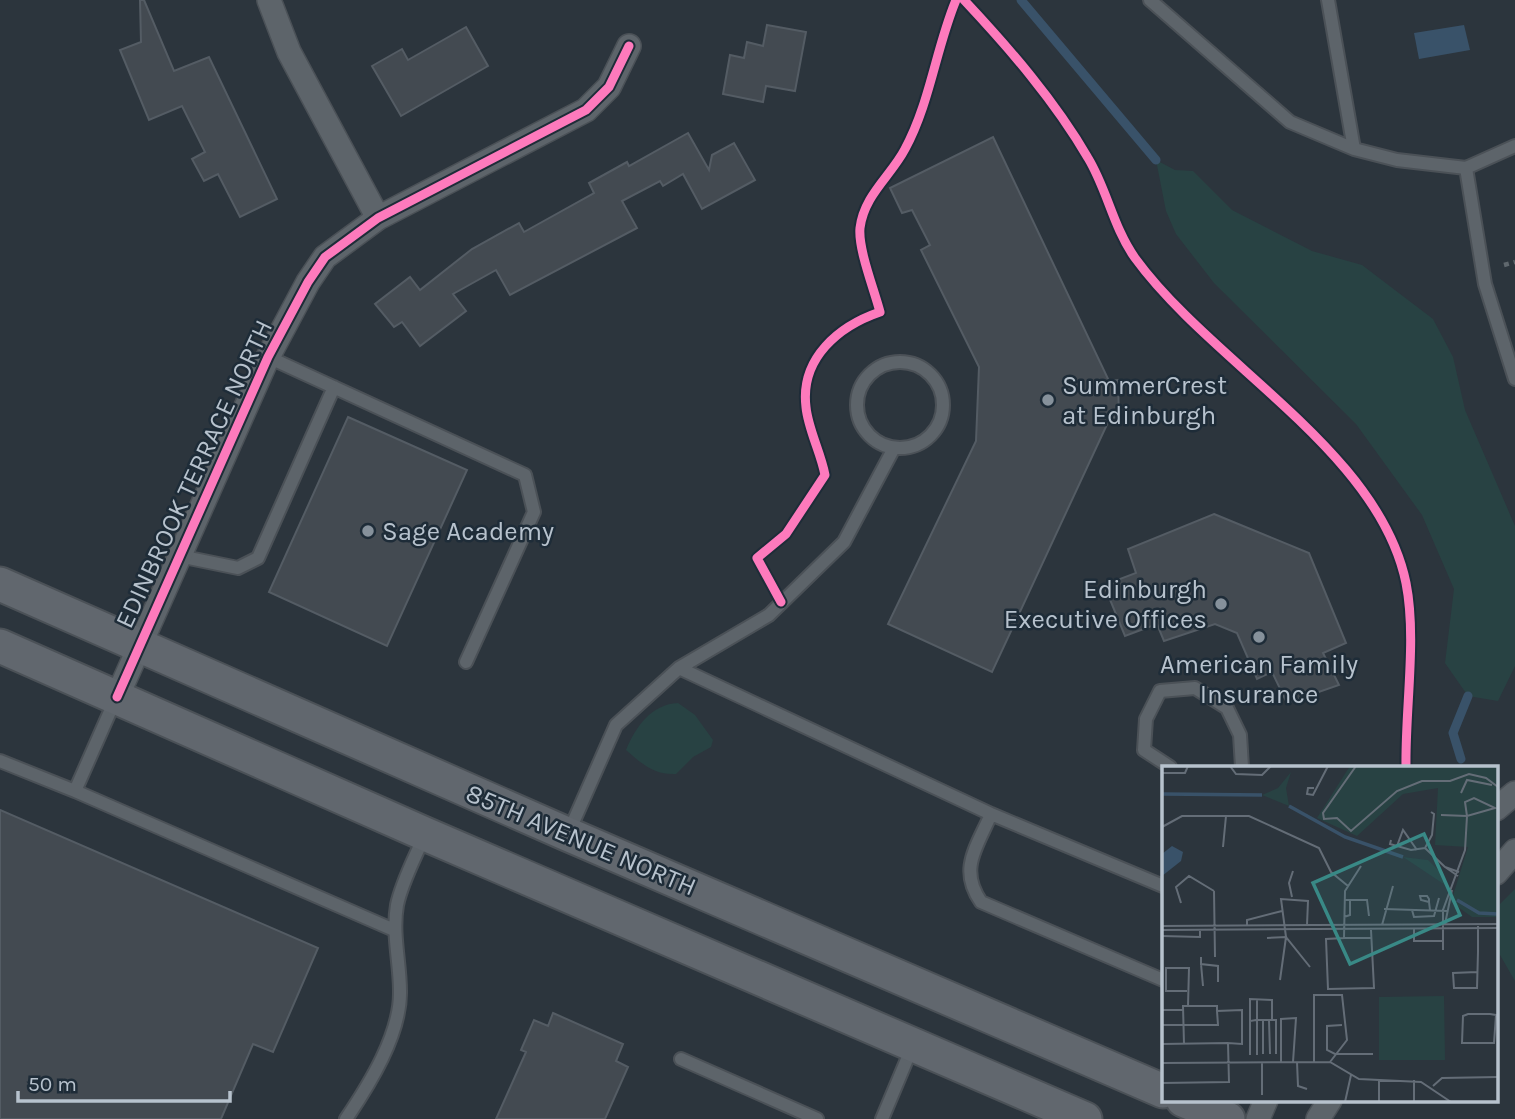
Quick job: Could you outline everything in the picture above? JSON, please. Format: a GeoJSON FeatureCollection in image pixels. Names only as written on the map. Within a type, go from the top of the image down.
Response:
{"type":"FeatureCollection","features":[{"type":"Feature","properties":{"kind":"main road","name":"85TH AVENUE NORTH"},"geometry":{"type":"LineString","coordinates":[[0,584],[567,834],[1162,1091]]}},
{"type":"Feature","properties":{"kind":"main road"},"geometry":{"type":"LineString","coordinates":[[0,646],[425,834],[1085,1119]]}},
{"type":"Feature","properties":{"kind":"main road"},"geometry":{"type":"LineString","coordinates":[[1188,1102],[1228,1119]]}},
{"type":"Feature","properties":{"kind":"street"},"geometry":{"type":"LineString","coordinates":[[269,0],[289,52],[378,218]]}},
{"type":"Feature","properties":{"kind":"street","name":"EDINBROOK TERRACE NORTH"},"geometry":{"type":"LineString","coordinates":[[117,697],[268,357],[308,282],[325,257],[378,218],[586,110],[609,87],[629,46]]}},
{"type":"Feature","properties":{"kind":"street"},"geometry":{"type":"LineString","coordinates":[[1498,807],[1515,793]]}},
{"type":"Feature","properties":{"kind":"street"},"geometry":{"type":"LineString","coordinates":[[1498,871],[1515,851]]}},
{"type":"Feature","properties":{"kind":"street"},"geometry":{"type":"LineString","coordinates":[[1258,1119],[1265,1102]]}},
{"type":"Feature","properties":{"kind":"street"},"geometry":{"type":"LineString","coordinates":[[1318,1119],[1329,1102]]}},
{"type":"Feature","properties":{"kind":"lane"},"geometry":{"type":"LineString","coordinates":[[1328,0],[1354,149]]}},
{"type":"Feature","properties":{"kind":"lane"},"geometry":{"type":"LineString","coordinates":[[1153,1],[1290,122],[1354,149],[1396,160],[1466,168],[1515,146]]}},
{"type":"Feature","properties":{"kind":"lane"},"geometry":{"type":"LineString","coordinates":[[1466,168],[1485,284],[1515,379]]}},
{"type":"Feature","properties":{"kind":"lane"},"geometry":{"type":"LineString","coordinates":[[268,357],[525,475],[534,512],[466,662]]}},
{"type":"Feature","properties":{"kind":"lane"},"geometry":{"type":"LineString","coordinates":[[897,361],[911,362],[934,378],[942,391],[944,405],[934,433],[923,442],[894,448],[875,440],[861,424],[857,397],[862,383],[876,368],[897,361]]}},
{"type":"Feature","properties":{"kind":"lane"},"geometry":{"type":"LineString","coordinates":[[179,556],[238,568],[258,558],[334,387]]}},
{"type":"Feature","properties":{"kind":"lane"},"geometry":{"type":"LineString","coordinates":[[567,834],[616,725],[679,668],[769,615],[844,542],[894,448]]}},
{"type":"Feature","properties":{"kind":"lane"},"geometry":{"type":"LineString","coordinates":[[679,668],[991,814],[1162,886]]}},
{"type":"Feature","properties":{"kind":"lane"},"geometry":{"type":"LineString","coordinates":[[1168,766],[1144,750],[1146,719],[1160,691],[1195,688],[1227,708],[1240,735],[1242,766]]}},
{"type":"Feature","properties":{"kind":"lane"},"geometry":{"type":"LineString","coordinates":[[75,791],[117,697]]}},
{"type":"Feature","properties":{"kind":"lane"},"geometry":{"type":"LineString","coordinates":[[0,761],[394,930]]}},
{"type":"Feature","properties":{"kind":"lane"},"geometry":{"type":"LineString","coordinates":[[991,814],[971,862],[969,885],[981,902],[1162,980]]}},
{"type":"Feature","properties":{"kind":"lane"},"geometry":{"type":"LineString","coordinates":[[346,1119],[374,1077],[388,1046],[401,994],[394,930],[397,902],[425,834]]}},
{"type":"Feature","properties":{"kind":"lane"},"geometry":{"type":"LineString","coordinates":[[882,1119],[913,1045]]}},
{"type":"Feature","properties":{"kind":"lane"},"geometry":{"type":"LineString","coordinates":[[681,1059],[817,1119]]}},
{"type":"Feature","properties":{"kind":"path"},"geometry":{"type":"LineString","coordinates":[[1504,265],[1515,262]]}},
{"type":"Feature","properties":{"kind":"green space"},"geometry":{"type":"Polygon","coordinates":[[[1156,160],[1175,170],[1193,171],[1232,210],[1312,251],[1362,265],[1433,319],[1453,357],[1465,410],[1515,526],[1515,666],[1498,701],[1468,696],[1445,663],[1454,589],[1422,515],[1356,424],[1214,283],[1176,234],[1166,211],[1156,160]]]}},
{"type":"Feature","properties":{"kind":"green space"},"geometry":{"type":"Polygon","coordinates":[[[678,703],[695,715],[713,740],[711,747],[693,757],[676,774],[661,773],[643,764],[626,750],[646,718],[660,707],[678,703]]]}},
{"type":"Feature","properties":{"kind":"green space"},"geometry":{"type":"Polygon","coordinates":[[[1515,889],[1515,981],[1498,951],[1498,906],[1515,889]]]}},
{"type":"Feature","properties":{"kind":"water"},"geometry":{"type":"Polygon","coordinates":[[[1464,25],[1470,50],[1419,59],[1414,33],[1464,25]]]}},
{"type":"Feature","properties":{"kind":"building"},"geometry":{"type":"Polygon","coordinates":[[[140,0],[144,0],[174,71],[209,57],[277,199],[240,217],[218,174],[204,181],[192,159],[205,152],[182,106],[149,120],[120,50],[141,42],[140,0]]]}},
{"type":"Feature","properties":{"kind":"building"},"geometry":{"type":"Polygon","coordinates":[[[767,25],[806,32],[795,91],[766,86],[763,102],[723,94],[730,55],[744,58],[747,42],[763,46],[767,25]]]}},
{"type":"Feature","properties":{"kind":"building"},"geometry":{"type":"Polygon","coordinates":[[[466,27],[488,66],[401,116],[372,66],[402,49],[408,60],[466,27]]]}},
{"type":"Feature","properties":{"kind":"building"},"geometry":{"type":"Polygon","coordinates":[[[688,133],[709,170],[712,155],[734,143],[755,180],[702,209],[683,174],[663,186],[660,181],[622,201],[637,228],[510,295],[496,270],[453,294],[466,311],[420,346],[402,322],[394,327],[375,304],[410,277],[420,290],[472,249],[519,223],[524,232],[594,193],[589,183],[627,162],[629,166],[688,133]]]}},
{"type":"Feature","properties":{"kind":"building","name":"SummerCrest at Edinburgh"},"geometry":{"type":"Polygon","coordinates":[[[993,137],[1109,381],[1118,380],[1119,417],[1110,418],[992,672],[888,624],[976,441],[979,367],[921,250],[930,245],[912,210],[902,213],[890,188],[993,137]]]}},
{"type":"Feature","properties":{"kind":"building","name":"Sage Academy"},"geometry":{"type":"Polygon","coordinates":[[[348,417],[467,470],[387,646],[269,592],[348,417]]]}},
{"type":"Feature","properties":{"kind":"building","name":"Edinburgh Executive Offices"},"geometry":{"type":"Polygon","coordinates":[[[1214,514],[1309,553],[1346,643],[1323,653],[1339,685],[1287,703],[1272,672],[1257,679],[1237,633],[1215,624],[1164,641],[1157,624],[1125,636],[1104,585],[1136,573],[1128,549],[1214,514]]]}},
{"type":"Feature","properties":{"kind":"building"},"geometry":{"type":"Polygon","coordinates":[[[0,810],[318,948],[273,1052],[253,1044],[221,1119],[0,1119],[0,810]]]}},
{"type":"Feature","properties":{"kind":"building"},"geometry":{"type":"Polygon","coordinates":[[[553,1013],[623,1044],[616,1061],[628,1067],[605,1119],[496,1119],[526,1052],[521,1050],[534,1020],[548,1026],[553,1013]]]}},
{"type":"Feature","properties":{"kind":"waterway"},"geometry":{"type":"LineString","coordinates":[[1021,0],[1156,160]]}},
{"type":"Feature","properties":{"kind":"waterway"},"geometry":{"type":"LineString","coordinates":[[1461,759],[1453,733],[1468,696]]}},
{"type":"Feature","properties":{"kind":"cycle path"},"geometry":{"type":"LineString","coordinates":[[781,602],[757,558],[786,534],[825,475],[807,415],[806,389],[809,373],[825,346],[837,335],[880,312],[861,247],[860,228],[872,196],[899,159],[914,131],[956,0]]}},
{"type":"Feature","properties":{"kind":"cycle path"},"geometry":{"type":"LineString","coordinates":[[964,0],[1030,76],[1075,137],[1095,170],[1121,234],[1135,258],[1168,297],[1206,335],[1329,450],[1363,492],[1390,536],[1406,583],[1411,627],[1406,766]]}},
{"type":"Feature","properties":{"kind":"cycle path"},"geometry":{"type":"LineString","coordinates":[[117,697],[268,357],[308,282],[325,257],[378,218],[586,110],[609,87],[629,46]]}},
{"type":"Feature","properties":{"kind":"place","name":"SummerCrest at Edinburgh"},"geometry":{"type":"Point","coordinates":[1048,400]}},
{"type":"Feature","properties":{"kind":"place","name":"Sage Academy"},"geometry":{"type":"Point","coordinates":[368,531]}},
{"type":"Feature","properties":{"kind":"place","name":"Edinburgh Executive Offices"},"geometry":{"type":"Point","coordinates":[1221,604]}},
{"type":"Feature","properties":{"kind":"place","name":"American Family Insurance"},"geometry":{"type":"Point","coordinates":[1259,637]}}]}
